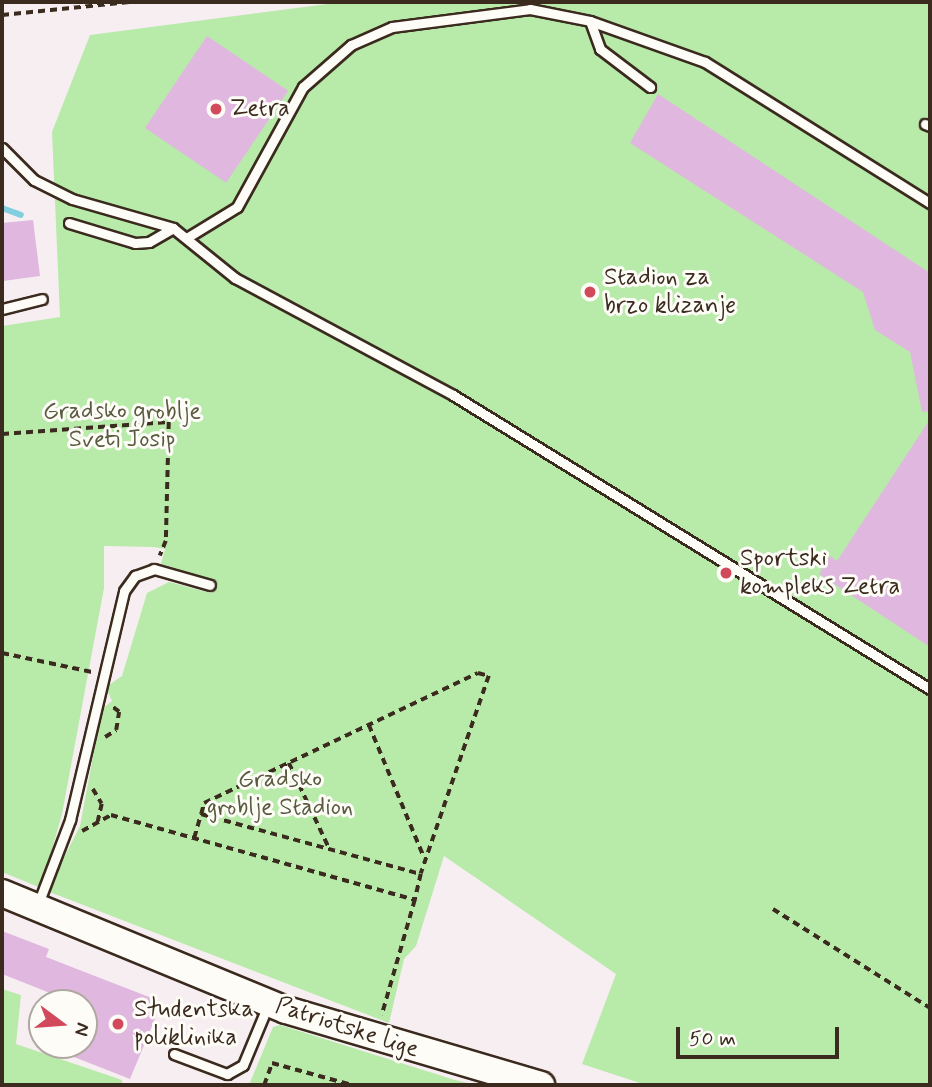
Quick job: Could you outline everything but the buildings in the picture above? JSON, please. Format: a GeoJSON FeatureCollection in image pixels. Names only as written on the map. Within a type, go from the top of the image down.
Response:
{"type":"FeatureCollection","features":[{"type":"Feature","properties":{"kind":"street","name":"Patriotske lige"},"geometry":{"type":"LineString","coordinates":[[2,893],[268,1003],[376,1040],[541,1085]]}},
{"type":"Feature","properties":{"kind":"lane"},"geometry":{"type":"LineString","coordinates":[[188,237],[237,206],[303,87],[351,45],[392,27],[530,9],[590,21],[705,62],[930,203]]}},
{"type":"Feature","properties":{"kind":"lane"},"geometry":{"type":"LineString","coordinates":[[590,21],[600,49],[650,87]]}},
{"type":"Feature","properties":{"kind":"lane"},"geometry":{"type":"LineString","coordinates":[[2,148],[34,180],[72,199],[173,228],[188,237],[235,278],[463,401],[930,689]]}},
{"type":"Feature","properties":{"kind":"lane"},"geometry":{"type":"LineString","coordinates":[[69,223],[135,243],[149,242],[173,228]]}},
{"type":"Feature","properties":{"kind":"lane"},"geometry":{"type":"LineString","coordinates":[[2,309],[42,299]]}},
{"type":"Feature","properties":{"kind":"lane"},"geometry":{"type":"LineString","coordinates":[[38,906],[62,842],[101,674],[124,591],[135,576],[154,569],[210,585]]}},
{"type":"Feature","properties":{"kind":"lane"},"geometry":{"type":"LineString","coordinates":[[174,1054],[226,1074],[237,1069],[243,1065],[268,1003]]}},
{"type":"Feature","properties":{"kind":"path"},"geometry":{"type":"LineString","coordinates":[[2,15],[129,2]]}},
{"type":"Feature","properties":{"kind":"path"},"geometry":{"type":"LineString","coordinates":[[2,434],[169,422],[166,541],[154,569]]}},
{"type":"Feature","properties":{"kind":"path"},"geometry":{"type":"LineString","coordinates":[[2,653],[101,674]]}},
{"type":"Feature","properties":{"kind":"path"},"geometry":{"type":"LineString","coordinates":[[194,838],[204,803],[478,673],[489,676],[424,857],[415,900],[376,1040]]}},
{"type":"Feature","properties":{"kind":"path"},"geometry":{"type":"LineString","coordinates":[[96,695],[119,712],[116,730],[104,738],[101,751]]}},
{"type":"Feature","properties":{"kind":"path"},"geometry":{"type":"LineString","coordinates":[[369,725],[424,857]]}},
{"type":"Feature","properties":{"kind":"path"},"geometry":{"type":"LineString","coordinates":[[289,763],[330,850]]}},
{"type":"Feature","properties":{"kind":"path"},"geometry":{"type":"LineString","coordinates":[[96,776],[93,789],[102,804],[97,822]]}},
{"type":"Feature","properties":{"kind":"path"},"geometry":{"type":"LineString","coordinates":[[201,814],[421,874]]}},
{"type":"Feature","properties":{"kind":"path"},"geometry":{"type":"LineString","coordinates":[[62,842],[111,815],[415,900]]}},
{"type":"Feature","properties":{"kind":"path"},"geometry":{"type":"LineString","coordinates":[[773,909],[930,1008]]}},
{"type":"Feature","properties":{"kind":"path"},"geometry":{"type":"LineString","coordinates":[[264,1085],[271,1063],[352,1085]]}},
{"type":"Feature","properties":{"kind":"green space","name":"Sportski kompleks Zetra"},"geometry":{"type":"Polygon","coordinates":[[[343,2],[930,2],[930,1085],[646,1085],[582,1064],[616,974],[444,856],[416,946],[404,959],[389,1023],[47,891],[80,826],[102,709],[112,701],[106,687],[122,676],[147,593],[169,582],[211,593],[215,580],[161,564],[165,549],[104,546],[104,588],[62,814],[41,888],[2,872],[2,326],[60,317],[52,132],[90,35],[343,2]]]}},
{"type":"Feature","properties":{"kind":"green space"},"geometry":{"type":"Polygon","coordinates":[[[2,989],[21,995],[16,1044],[28,1048],[28,1059],[60,1059],[122,1080],[122,1085],[2,1085],[2,989]]]}},
{"type":"Feature","properties":{"kind":"green space"},"geometry":{"type":"Polygon","coordinates":[[[280,1025],[477,1085],[249,1085],[273,1027],[280,1025]]]}},
{"type":"Feature","properties":{"kind":"waterway"},"geometry":{"type":"LineString","coordinates":[[2,208],[21,215]]}},
{"type":"Feature","properties":{"kind":"place","name":"Zetra"},"geometry":{"type":"Point","coordinates":[216,109]}},
{"type":"Feature","properties":{"kind":"place","name":"Stadion za brzo klizanje"},"geometry":{"type":"Point","coordinates":[590,292]}},
{"type":"Feature","properties":{"kind":"place","name":"Sportski kompleks Zetra"},"geometry":{"type":"Point","coordinates":[726,573]}},
{"type":"Feature","properties":{"kind":"place","name":"Studentska poliklinika"},"geometry":{"type":"Point","coordinates":[118,1024]}},
{"type":"Feature","properties":{"kind":"park label","name":"Gradsko groblje Sveti Josip"},"geometry":{"type":"Point","coordinates":[122,426]}},
{"type":"Feature","properties":{"kind":"park label","name":"Gradsko groblje Stadion"},"geometry":{"type":"Point","coordinates":[280,794]}}]}
